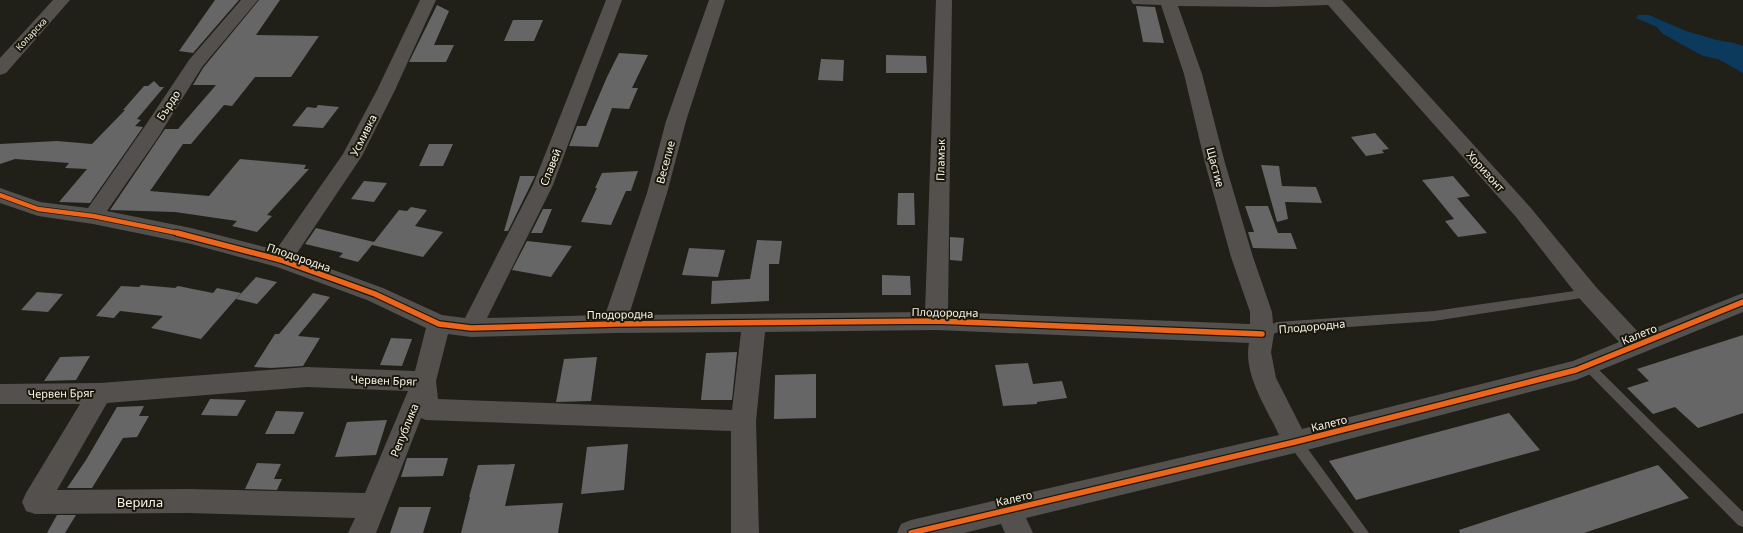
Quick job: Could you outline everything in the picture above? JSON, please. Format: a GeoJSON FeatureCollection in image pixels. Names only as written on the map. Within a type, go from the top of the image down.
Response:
{"type":"FeatureCollection","features":[{"type":"Feature","properties":{"kind":"street","name":"Коларска"},"geometry":{"type":"LineString","coordinates":[[0,69],[62,0]]}},
{"type":"Feature","properties":{"kind":"street","name":"Бърдо"},"geometry":{"type":"LineString","coordinates":[[93,216],[150,134],[195,64],[250,0]]}},
{"type":"Feature","properties":{"kind":"street","name":"Усмивка"},"geometry":{"type":"LineString","coordinates":[[281,260],[352,156],[386,90],[428,0]]}},
{"type":"Feature","properties":{"kind":"street","name":"Славей"},"geometry":{"type":"LineString","coordinates":[[471,328],[543,185],[614,0]]}},
{"type":"Feature","properties":{"kind":"street","name":"Веселие"},"geometry":{"type":"LineString","coordinates":[[614,324],[657,193],[676,121],[717,0]]}},
{"type":"Feature","properties":{"kind":"street","name":"Пламък"},"geometry":{"type":"LineString","coordinates":[[936,320],[944,0]]}},
{"type":"Feature","properties":{"kind":"street"},"geometry":{"type":"LineString","coordinates":[[1139,0],[1268,2],[1332,0]]}},
{"type":"Feature","properties":{"kind":"street","name":"Хоризонт"},"geometry":{"type":"LineString","coordinates":[[1332,0],[1523,212],[1588,293],[1636,346]]}},
{"type":"Feature","properties":{"kind":"street","name":"Щастие"},"geometry":{"type":"LineString","coordinates":[[1168,1],[1193,74],[1215,163],[1242,257],[1261,312],[1262,334],[1259,352],[1264,378],[1295,442]]}},
{"type":"Feature","properties":{"kind":"street","name":"Плодородна"},"geometry":{"type":"LineString","coordinates":[[0,195],[38,209],[93,216],[191,236],[281,260],[374,294],[439,324],[471,328],[614,324],[936,320],[1262,334]]}},
{"type":"Feature","properties":{"kind":"street","name":"Калето"},"geometry":{"type":"LineString","coordinates":[[911,533],[1014,522],[1295,442],[1587,365],[1743,302]]}},
{"type":"Feature","properties":{"kind":"street"},"geometry":{"type":"LineString","coordinates":[[745,533],[743,421],[754,322]]}},
{"type":"Feature","properties":{"kind":"street","name":"Република"},"geometry":{"type":"LineString","coordinates":[[362,533],[424,382],[439,324]]}},
{"type":"Feature","properties":{"kind":"street","name":"Червен Бряг"},"geometry":{"type":"LineString","coordinates":[[0,394],[100,393],[307,377],[424,382],[426,409],[743,421]]}},
{"type":"Feature","properties":{"kind":"street","name":"Верила"},"geometry":{"type":"LineString","coordinates":[[100,393],[35,502],[188,501],[373,506]]}},
{"type":"Feature","properties":{"kind":"lane","name":"Плодородна"},"geometry":{"type":"LineString","coordinates":[[1262,334],[1277,327],[1434,316],[1588,293]]}},
{"type":"Feature","properties":{"kind":"lane"},"geometry":{"type":"LineString","coordinates":[[1587,365],[1743,521]]}},
{"type":"Feature","properties":{"kind":"lane"},"geometry":{"type":"LineString","coordinates":[[1295,442],[1362,533]]}},
{"type":"Feature","properties":{"kind":"water"},"geometry":{"type":"Polygon","coordinates":[[[1638,15],[1649,15],[1686,31],[1743,46],[1743,73],[1718,59],[1703,56],[1663,34],[1657,27],[1636,18],[1638,15]]]}},
{"type":"Feature","properties":{"kind":"building"},"geometry":{"type":"Polygon","coordinates":[[[215,0],[239,0],[193,53],[179,51],[215,0]]]}},
{"type":"Feature","properties":{"kind":"building"},"geometry":{"type":"Polygon","coordinates":[[[259,0],[280,0],[256,35],[319,36],[291,77],[255,77],[232,106],[224,105],[191,144],[183,144],[150,191],[209,196],[240,159],[306,165],[304,169],[309,169],[267,215],[272,216],[257,232],[232,226],[237,221],[175,212],[110,210],[165,129],[178,129],[216,85],[193,85],[203,68],[259,0]]]}},
{"type":"Feature","properties":{"kind":"building"},"geometry":{"type":"Polygon","coordinates":[[[437,5],[449,11],[434,45],[454,45],[446,62],[409,62],[437,5]]]}},
{"type":"Feature","properties":{"kind":"building"},"geometry":{"type":"Polygon","coordinates":[[[1136,6],[1155,7],[1164,43],[1143,42],[1136,6]]]}},
{"type":"Feature","properties":{"kind":"building"},"geometry":{"type":"Polygon","coordinates":[[[513,20],[543,20],[534,41],[504,41],[513,20]]]}},
{"type":"Feature","properties":{"kind":"building"},"geometry":{"type":"Polygon","coordinates":[[[619,53],[648,55],[632,88],[638,88],[629,109],[612,108],[598,147],[569,146],[577,126],[586,126],[619,53]]]}},
{"type":"Feature","properties":{"kind":"building"},"geometry":{"type":"Polygon","coordinates":[[[886,55],[926,56],[927,73],[886,73],[886,55]]]}},
{"type":"Feature","properties":{"kind":"building"},"geometry":{"type":"Polygon","coordinates":[[[821,59],[844,60],[843,81],[818,80],[821,59]]]}},
{"type":"Feature","properties":{"kind":"building"},"geometry":{"type":"Polygon","coordinates":[[[154,81],[160,87],[164,87],[137,119],[141,120],[135,126],[143,127],[90,203],[59,202],[87,169],[65,168],[69,163],[15,159],[0,164],[0,144],[57,141],[92,144],[125,110],[123,110],[144,86],[148,86],[154,81]]]}},
{"type":"Feature","properties":{"kind":"building"},"geometry":{"type":"Polygon","coordinates":[[[318,105],[339,107],[323,128],[292,126],[307,107],[316,108],[318,105]]]}},
{"type":"Feature","properties":{"kind":"building"},"geometry":{"type":"Polygon","coordinates":[[[1375,133],[1389,149],[1382,150],[1384,153],[1366,156],[1351,137],[1375,133]]]}},
{"type":"Feature","properties":{"kind":"building"},"geometry":{"type":"Polygon","coordinates":[[[429,144],[453,144],[443,166],[419,166],[429,144]]]}},
{"type":"Feature","properties":{"kind":"building"},"geometry":{"type":"Polygon","coordinates":[[[1261,165],[1279,166],[1282,186],[1316,187],[1322,203],[1285,202],[1288,219],[1277,222],[1261,165]]]}},
{"type":"Feature","properties":{"kind":"building"},"geometry":{"type":"Polygon","coordinates":[[[638,171],[631,191],[626,191],[611,225],[581,222],[597,188],[595,188],[602,173],[638,171]]]}},
{"type":"Feature","properties":{"kind":"building"},"geometry":{"type":"Polygon","coordinates":[[[520,176],[535,176],[508,231],[504,231],[520,176]]]}},
{"type":"Feature","properties":{"kind":"building"},"geometry":{"type":"Polygon","coordinates":[[[1453,176],[1470,196],[1457,198],[1487,233],[1458,237],[1445,221],[1454,219],[1422,180],[1453,176]]]}},
{"type":"Feature","properties":{"kind":"building"},"geometry":{"type":"Polygon","coordinates":[[[364,181],[387,183],[374,202],[351,199],[364,181]]]}},
{"type":"Feature","properties":{"kind":"building"},"geometry":{"type":"Polygon","coordinates":[[[898,193],[914,193],[915,225],[897,225],[898,193]]]}},
{"type":"Feature","properties":{"kind":"building"},"geometry":{"type":"Polygon","coordinates":[[[1245,206],[1268,206],[1278,233],[1291,233],[1297,249],[1253,248],[1248,232],[1254,232],[1245,206]]]}},
{"type":"Feature","properties":{"kind":"building"},"geometry":{"type":"Polygon","coordinates":[[[411,207],[427,210],[415,226],[443,232],[423,257],[372,245],[358,262],[339,257],[343,253],[305,244],[316,228],[374,242],[399,210],[407,211],[411,207]]]}},
{"type":"Feature","properties":{"kind":"building"},"geometry":{"type":"Polygon","coordinates":[[[543,209],[552,209],[542,233],[531,233],[543,209]]]}},
{"type":"Feature","properties":{"kind":"building"},"geometry":{"type":"Polygon","coordinates":[[[950,237],[964,238],[962,261],[950,260],[950,237]]]}},
{"type":"Feature","properties":{"kind":"building"},"geometry":{"type":"Polygon","coordinates":[[[757,240],[782,241],[779,264],[769,264],[769,301],[711,304],[712,281],[750,279],[757,240]]]}},
{"type":"Feature","properties":{"kind":"building"},"geometry":{"type":"Polygon","coordinates":[[[527,241],[572,246],[551,277],[512,270],[527,241]]]}},
{"type":"Feature","properties":{"kind":"building"},"geometry":{"type":"Polygon","coordinates":[[[689,248],[725,250],[718,277],[682,275],[689,248]]]}},
{"type":"Feature","properties":{"kind":"building"},"geometry":{"type":"Polygon","coordinates":[[[882,275],[910,276],[911,295],[882,295],[882,275]]]}},
{"type":"Feature","properties":{"kind":"building"},"geometry":{"type":"Polygon","coordinates":[[[256,277],[277,282],[257,304],[236,299],[256,277]]]}},
{"type":"Feature","properties":{"kind":"building"},"geometry":{"type":"Polygon","coordinates":[[[141,285],[175,288],[178,286],[213,293],[217,288],[241,293],[201,339],[151,328],[163,316],[120,311],[114,318],[96,316],[121,286],[139,287],[141,285]]]}},
{"type":"Feature","properties":{"kind":"building"},"geometry":{"type":"Polygon","coordinates":[[[37,292],[63,294],[48,312],[21,310],[37,292]]]}},
{"type":"Feature","properties":{"kind":"building"},"geometry":{"type":"Polygon","coordinates":[[[313,293],[330,297],[298,336],[320,338],[303,366],[271,368],[254,367],[275,334],[279,334],[313,293]]]}},
{"type":"Feature","properties":{"kind":"building"},"geometry":{"type":"Polygon","coordinates":[[[1743,335],[1743,413],[1698,428],[1675,407],[1653,414],[1627,388],[1649,381],[1637,369],[1743,335]]]}},
{"type":"Feature","properties":{"kind":"building"},"geometry":{"type":"Polygon","coordinates":[[[391,338],[412,339],[402,366],[380,365],[391,338]]]}},
{"type":"Feature","properties":{"kind":"building"},"geometry":{"type":"Polygon","coordinates":[[[737,352],[732,400],[701,400],[706,353],[737,352]]]}},
{"type":"Feature","properties":{"kind":"building"},"geometry":{"type":"Polygon","coordinates":[[[90,356],[76,380],[44,381],[60,357],[90,356]]]}},
{"type":"Feature","properties":{"kind":"building"},"geometry":{"type":"Polygon","coordinates":[[[597,357],[591,401],[556,402],[564,359],[597,357]]]}},
{"type":"Feature","properties":{"kind":"building"},"geometry":{"type":"Polygon","coordinates":[[[1028,363],[1033,384],[1062,381],[1067,398],[1037,402],[1037,404],[1003,406],[995,365],[1028,363]]]}},
{"type":"Feature","properties":{"kind":"building"},"geometry":{"type":"Polygon","coordinates":[[[816,374],[816,418],[774,419],[775,375],[816,374]]]}},
{"type":"Feature","properties":{"kind":"building"},"geometry":{"type":"Polygon","coordinates":[[[210,399],[246,400],[237,416],[201,415],[210,399]]]}},
{"type":"Feature","properties":{"kind":"building"},"geometry":{"type":"Polygon","coordinates":[[[144,406],[139,416],[149,416],[137,437],[123,438],[92,488],[67,488],[86,460],[117,407],[144,406]]]}},
{"type":"Feature","properties":{"kind":"building"},"geometry":{"type":"Polygon","coordinates":[[[276,411],[304,412],[294,434],[265,434],[276,411]]]}},
{"type":"Feature","properties":{"kind":"building"},"geometry":{"type":"Polygon","coordinates":[[[1509,413],[1540,450],[1356,500],[1329,461],[1509,413]]]}},
{"type":"Feature","properties":{"kind":"building"},"geometry":{"type":"Polygon","coordinates":[[[387,420],[376,455],[335,457],[347,422],[387,420]]]}},
{"type":"Feature","properties":{"kind":"building"},"geometry":{"type":"Polygon","coordinates":[[[628,444],[624,490],[581,494],[587,447],[628,444]]]}},
{"type":"Feature","properties":{"kind":"building"},"geometry":{"type":"Polygon","coordinates":[[[407,458],[448,458],[443,476],[401,477],[407,458]]]}},
{"type":"Feature","properties":{"kind":"building"},"geometry":{"type":"Polygon","coordinates":[[[257,463],[281,464],[274,479],[282,479],[277,490],[245,489],[257,463]]]}},
{"type":"Feature","properties":{"kind":"building"},"geometry":{"type":"Polygon","coordinates":[[[515,464],[505,506],[563,503],[558,533],[461,533],[478,465],[515,464]]]}},
{"type":"Feature","properties":{"kind":"building"},"geometry":{"type":"Polygon","coordinates":[[[1658,465],[1689,498],[1584,533],[1460,533],[1459,530],[1658,465]]]}},
{"type":"Feature","properties":{"kind":"building"},"geometry":{"type":"Polygon","coordinates":[[[399,507],[431,507],[423,533],[390,533],[399,507]]]}},
{"type":"Feature","properties":{"kind":"building"},"geometry":{"type":"Polygon","coordinates":[[[57,515],[76,515],[65,533],[47,533],[57,515]]]}},
{"type":"Feature","properties":{"kind":"cycle path"},"geometry":{"type":"LineString","coordinates":[[0,195],[38,209],[93,216],[191,236],[281,260],[375,294],[439,324],[471,328],[614,324],[936,321],[1262,334]]}},
{"type":"Feature","properties":{"kind":"cycle path"},"geometry":{"type":"LineString","coordinates":[[911,533],[1295,442],[1576,370],[1743,302]]}}]}
